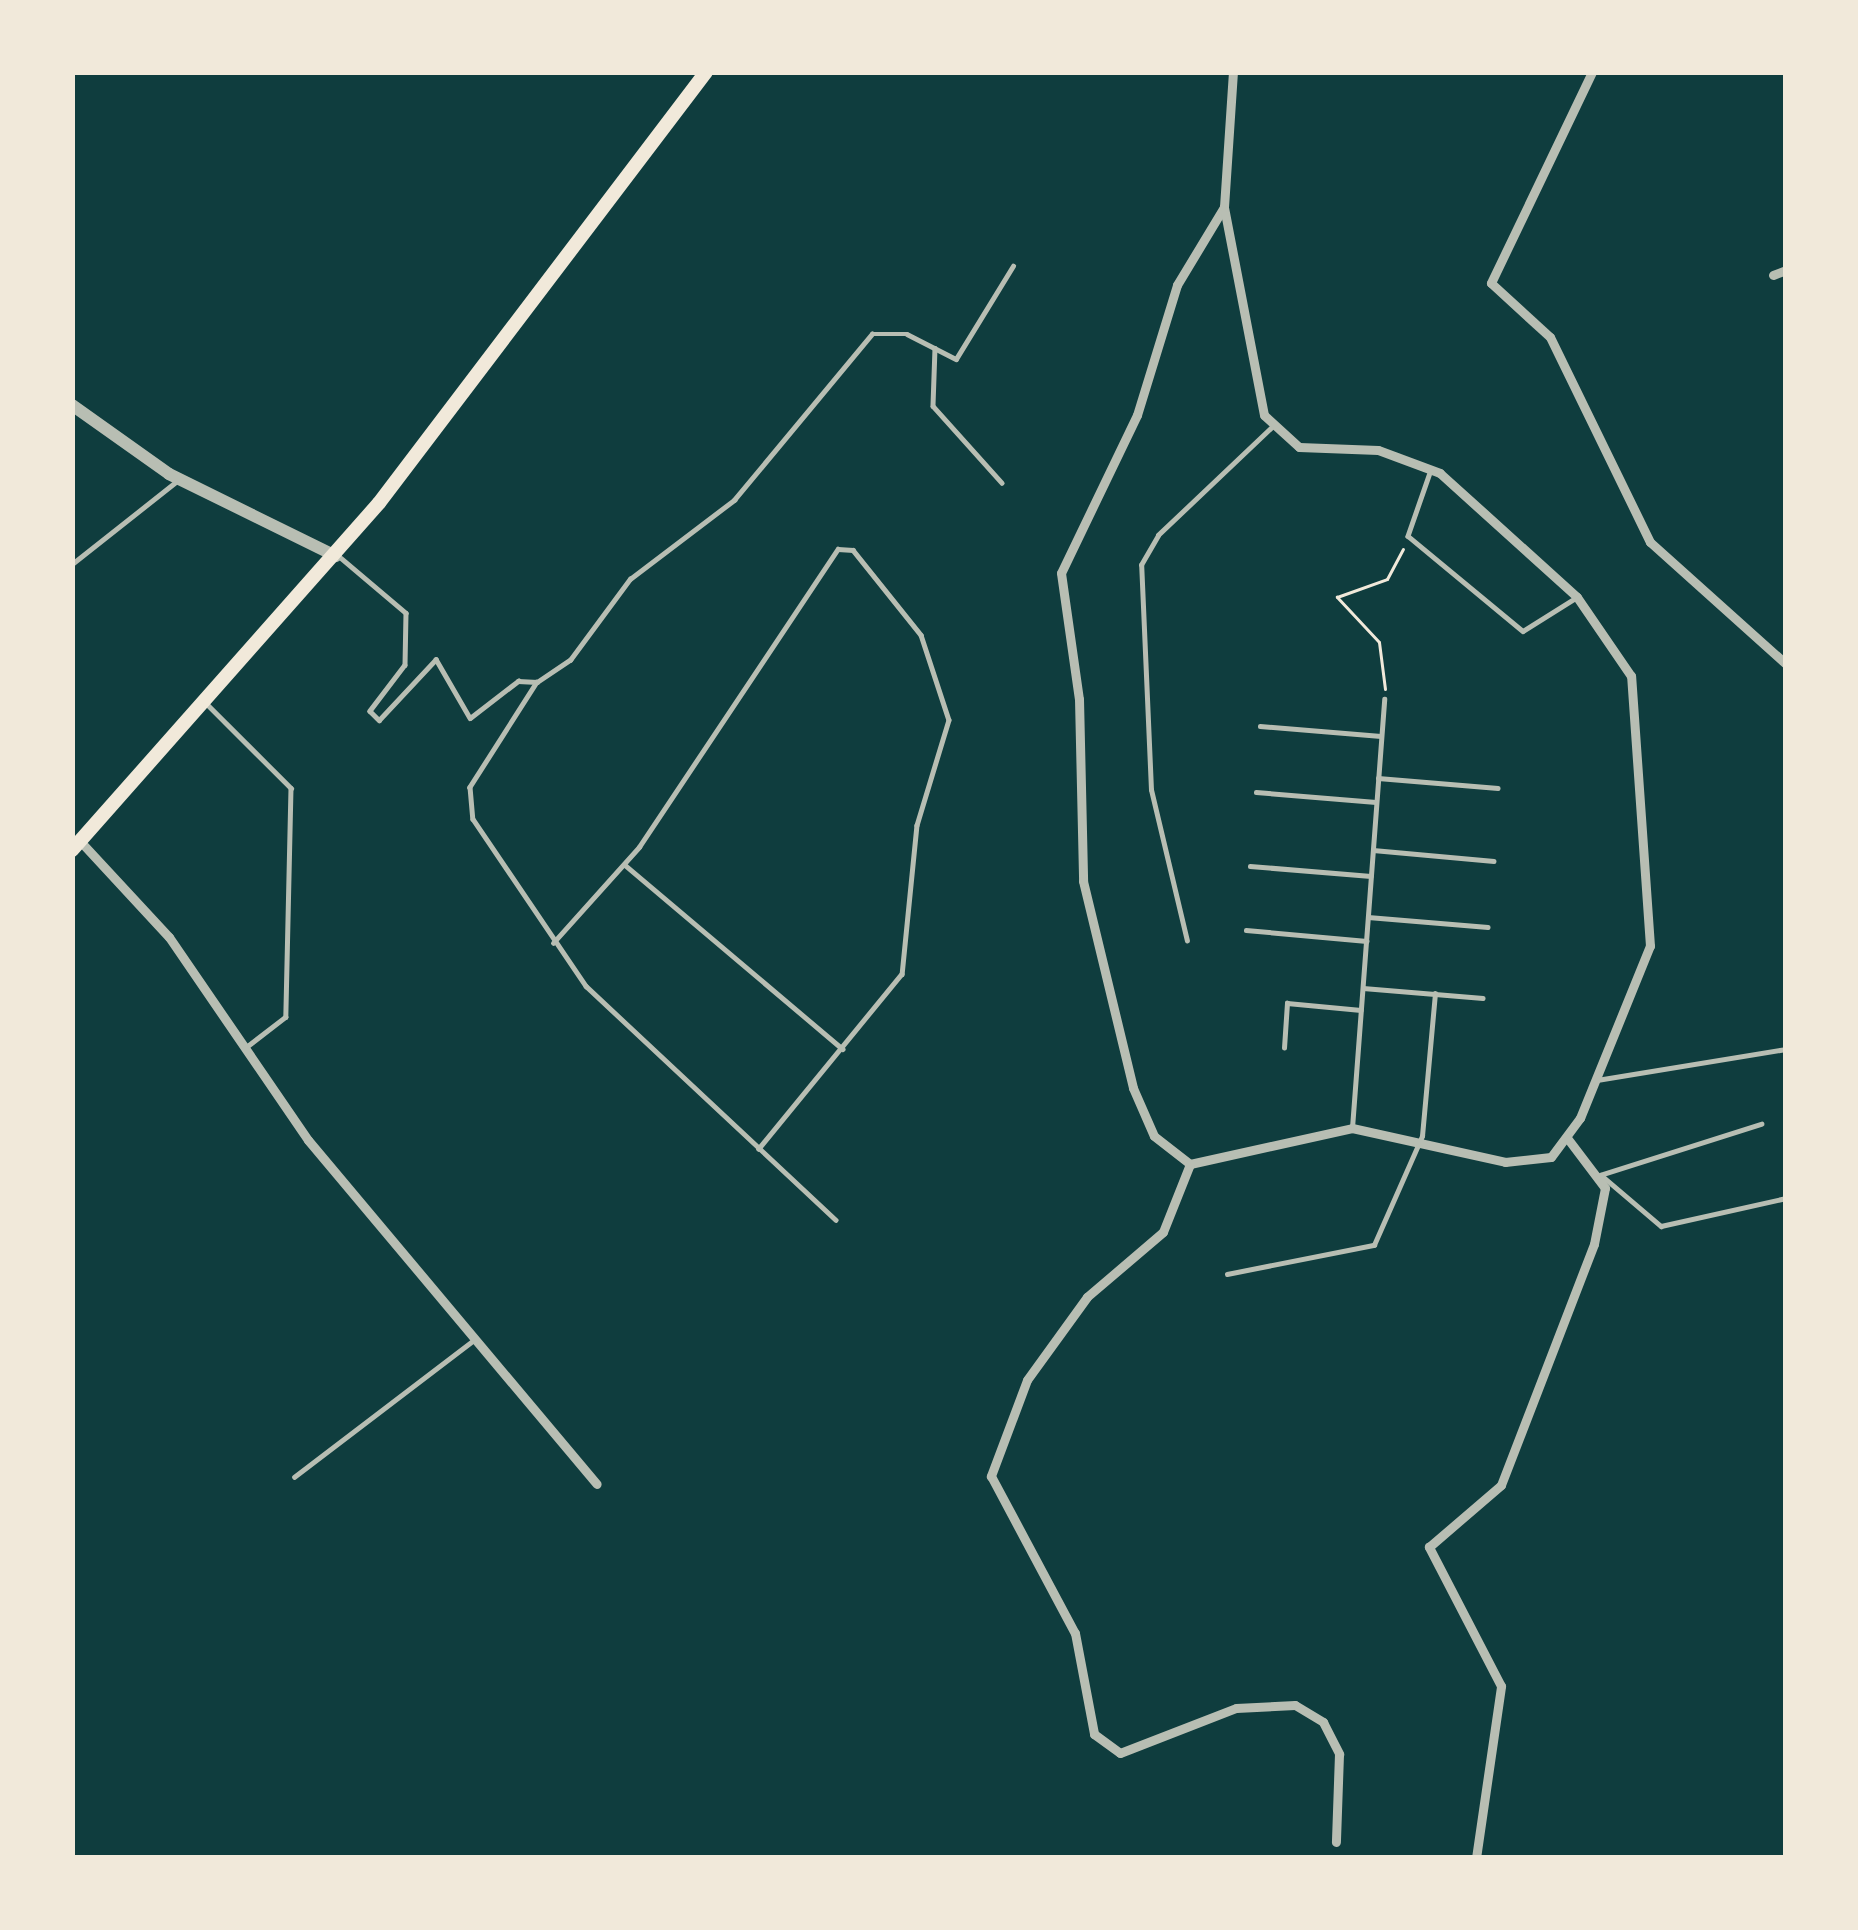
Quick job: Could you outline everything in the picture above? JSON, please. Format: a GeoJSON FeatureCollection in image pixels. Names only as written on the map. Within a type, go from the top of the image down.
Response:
{"type":"FeatureCollection","features":[{"type":"Feature","properties":{"kind":"main road"},"geometry":{"type":"LineString","coordinates":[[76,845],[336,556],[706,72]]}},
{"type":"Feature","properties":{"kind":"street"},"geometry":{"type":"LineString","coordinates":[[1190,1164],[1352,1128],[1422,1136],[1528,1164],[1568,1139],[1597,1080],[1650,946],[1633,807],[1638,706],[1616,646],[1577,597],[1432,469],[1378,451],[1298,447],[1273,426],[1239,324],[1224,207],[1232,72]]}},
{"type":"Feature","properties":{"kind":"street"},"geometry":{"type":"LineString","coordinates":[[1592,72],[1491,283],[1550,337],[1650,542],[1786,664]]}},
{"type":"Feature","properties":{"kind":"street"},"geometry":{"type":"LineString","coordinates":[[1190,1164],[1154,1136],[1133,1088],[1093,934],[1061,573],[1137,415],[1178,285],[1224,207]]}},
{"type":"Feature","properties":{"kind":"street"},"geometry":{"type":"LineString","coordinates":[[1773,275],[1786,270]]}},
{"type":"Feature","properties":{"kind":"street"},"geometry":{"type":"LineString","coordinates":[[72,405],[179,479],[336,556]]}},
{"type":"Feature","properties":{"kind":"street"},"geometry":{"type":"LineString","coordinates":[[76,845],[170,937],[308,1140],[597,1484]]}},
{"type":"Feature","properties":{"kind":"street"},"geometry":{"type":"LineString","coordinates":[[1476,1858],[1501,1686],[1429,1547],[1502,1485],[1602,1217],[1600,1175],[1568,1139]]}},
{"type":"Feature","properties":{"kind":"street"},"geometry":{"type":"LineString","coordinates":[[1190,1164],[1163,1232],[1087,1297],[1027,1380],[992,1476],[1070,1621],[1094,1734],[1134,1751],[1236,1708],[1295,1705],[1323,1723],[1339,1754],[1336,1842]]}},
{"type":"Feature","properties":{"kind":"lane"},"geometry":{"type":"LineString","coordinates":[[836,1220],[553,943],[467,802],[538,682],[570,660],[618,590],[734,500],[872,334],[889,329],[956,359],[1013,266]]}},
{"type":"Feature","properties":{"kind":"lane"},"geometry":{"type":"LineString","coordinates":[[935,348],[933,406],[1002,483]]}},
{"type":"Feature","properties":{"kind":"lane"},"geometry":{"type":"LineString","coordinates":[[1187,941],[1151,790],[1142,565],[1158,535],[1273,426]]}},
{"type":"Feature","properties":{"kind":"lane"},"geometry":{"type":"LineString","coordinates":[[1432,469],[1408,536],[1523,631],[1577,597]]}},
{"type":"Feature","properties":{"kind":"lane"},"geometry":{"type":"LineString","coordinates":[[72,564],[179,479]]}},
{"type":"Feature","properties":{"kind":"lane"},"geometry":{"type":"LineString","coordinates":[[553,943],[625,865],[838,549],[853,550],[921,635],[949,720],[914,844],[902,974],[759,1149]]}},
{"type":"Feature","properties":{"kind":"lane"},"geometry":{"type":"LineString","coordinates":[[336,556],[406,613],[405,664],[370,711],[379,720],[436,659],[470,718],[518,681],[538,682]]}},
{"type":"Feature","properties":{"kind":"lane"},"geometry":{"type":"LineString","coordinates":[[1352,1128],[1384,699]]}},
{"type":"Feature","properties":{"kind":"lane"},"geometry":{"type":"LineString","coordinates":[[205,702],[291,788],[286,1016],[247,1047]]}},
{"type":"Feature","properties":{"kind":"lane"},"geometry":{"type":"LineString","coordinates":[[1260,726],[1381,736]]}},
{"type":"Feature","properties":{"kind":"lane"},"geometry":{"type":"LineString","coordinates":[[1378,778],[1498,788]]}},
{"type":"Feature","properties":{"kind":"lane"},"geometry":{"type":"LineString","coordinates":[[1256,792],[1376,802]]}},
{"type":"Feature","properties":{"kind":"lane"},"geometry":{"type":"LineString","coordinates":[[1373,850],[1493,861]]}},
{"type":"Feature","properties":{"kind":"lane"},"geometry":{"type":"LineString","coordinates":[[625,865],[843,1049]]}},
{"type":"Feature","properties":{"kind":"lane"},"geometry":{"type":"LineString","coordinates":[[1250,866],[1371,876]]}},
{"type":"Feature","properties":{"kind":"lane"},"geometry":{"type":"LineString","coordinates":[[1368,917],[1488,927]]}},
{"type":"Feature","properties":{"kind":"lane"},"geometry":{"type":"LineString","coordinates":[[1246,930],[1366,941]]}},
{"type":"Feature","properties":{"kind":"lane"},"geometry":{"type":"LineString","coordinates":[[1363,988],[1483,998]]}},
{"type":"Feature","properties":{"kind":"lane"},"geometry":{"type":"LineString","coordinates":[[1227,1274],[1364,1255],[1422,1136],[1435,994]]}},
{"type":"Feature","properties":{"kind":"lane"},"geometry":{"type":"LineString","coordinates":[[1284,1048],[1287,1004],[1361,1010]]}},
{"type":"Feature","properties":{"kind":"lane"},"geometry":{"type":"LineString","coordinates":[[1597,1080],[1786,1049]]}},
{"type":"Feature","properties":{"kind":"lane"},"geometry":{"type":"LineString","coordinates":[[1600,1175],[1762,1124]]}},
{"type":"Feature","properties":{"kind":"lane"},"geometry":{"type":"LineString","coordinates":[[1600,1175],[1661,1226],[1786,1198]]}},
{"type":"Feature","properties":{"kind":"lane"},"geometry":{"type":"LineString","coordinates":[[294,1478],[475,1339]]}},
{"type":"Feature","properties":{"kind":"path"},"geometry":{"type":"LineString","coordinates":[[1384,699],[1388,663],[1336,596],[1388,579],[1408,536]]}}]}
